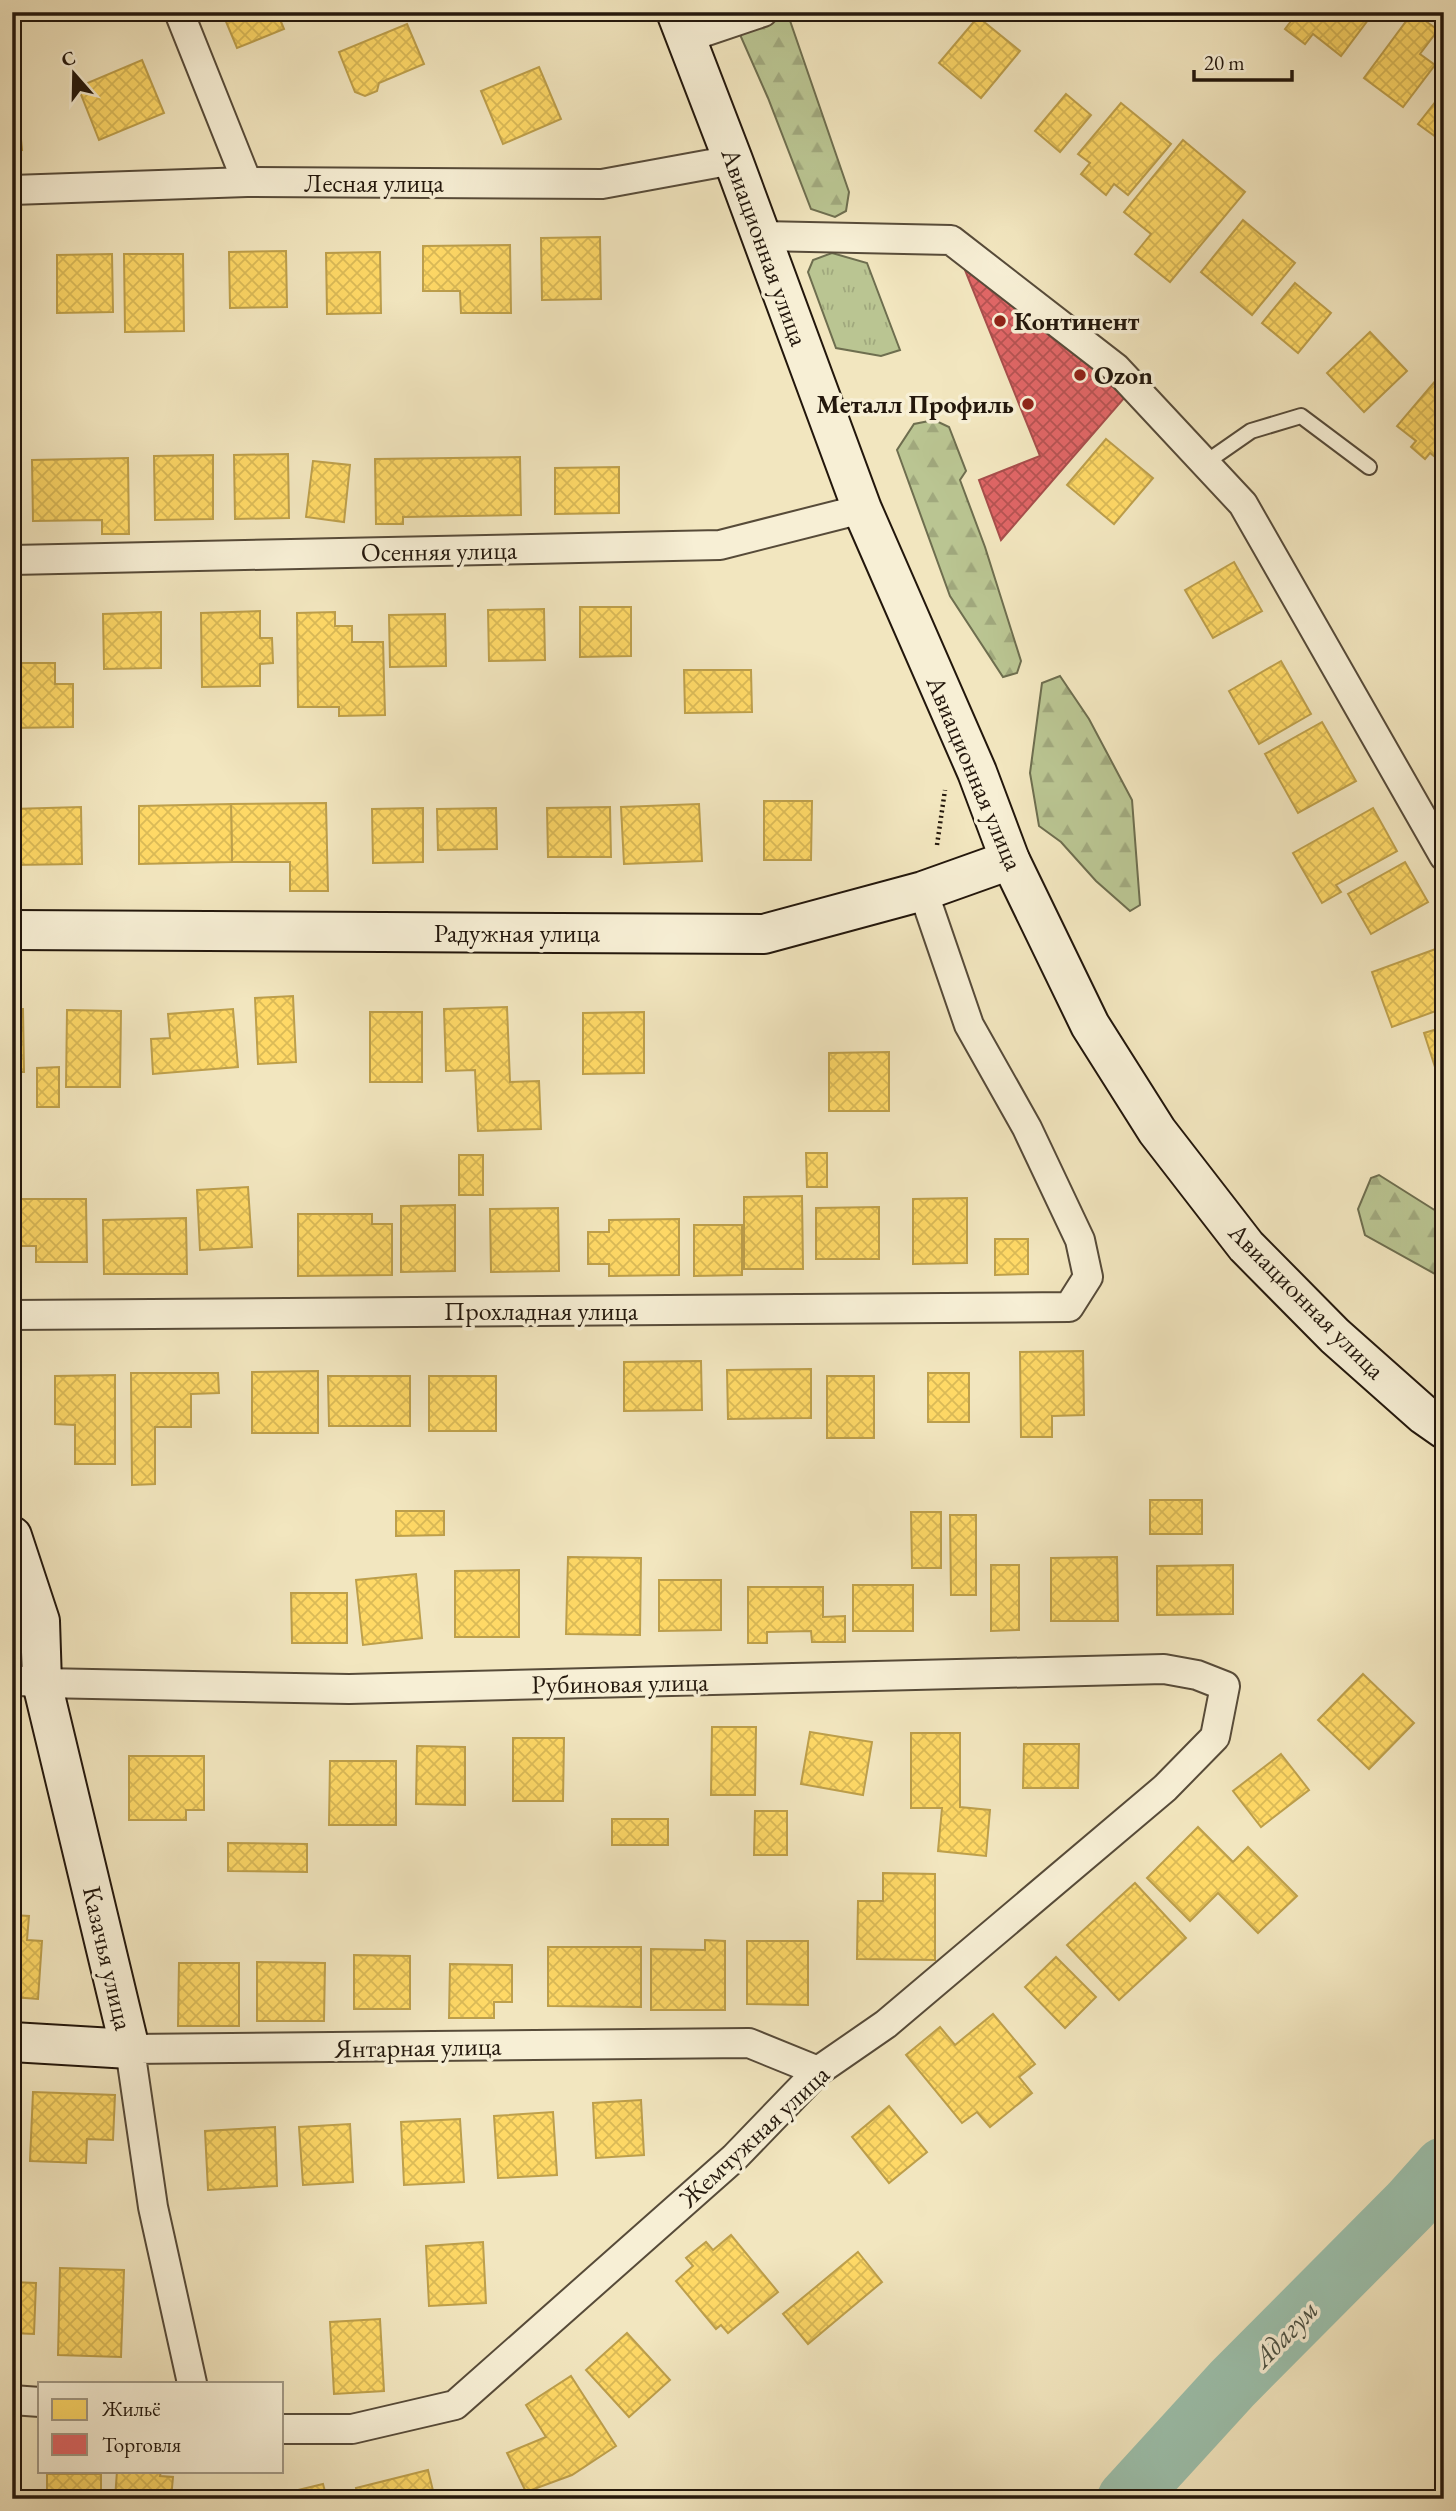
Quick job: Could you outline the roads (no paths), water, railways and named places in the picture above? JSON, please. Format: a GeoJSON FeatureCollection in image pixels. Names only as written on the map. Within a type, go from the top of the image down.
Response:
{"type":"FeatureCollection","features":[{"type":"Feature","properties":{"kind":"main road","name":"Авиационная улица"},"geometry":{"type":"LineString","coordinates":[[681,25],[862,509],[977,772],[1010,860],[1090,1025],[1157,1131],[1246,1246],[1335,1336],[1423,1415],[1444,1429]]}},
{"type":"Feature","properties":{"kind":"main road","name":"Радужная улица"},"geometry":{"type":"LineString","coordinates":[[12,930],[764,934],[923,891],[1010,860]]}},
{"type":"Feature","properties":{"kind":"main road","name":"Казачья улица"},"geometry":{"type":"LineString","coordinates":[[12,1536],[40,1621],[27,1681],[130,2049]]}},
{"type":"Feature","properties":{"kind":"main road","name":"Янтарная улица"},"geometry":{"type":"LineString","coordinates":[[12,2042],[130,2049]]}},
{"type":"Feature","properties":{"kind":"street"},"geometry":{"type":"LineString","coordinates":[[179,12],[247,182]]}},
{"type":"Feature","properties":{"kind":"street"},"geometry":{"type":"LineString","coordinates":[[681,25],[763,12]]}},
{"type":"Feature","properties":{"kind":"street","name":"Лесная улица"},"geometry":{"type":"LineString","coordinates":[[12,190],[247,182],[602,184],[733,160]]}},
{"type":"Feature","properties":{"kind":"street"},"geometry":{"type":"LineString","coordinates":[[761,236],[951,240],[1116,368],[1243,504],[1444,856]]}},
{"type":"Feature","properties":{"kind":"street","name":"Осенняя улица"},"geometry":{"type":"LineString","coordinates":[[12,561],[720,545],[862,509]]}},
{"type":"Feature","properties":{"kind":"street","name":"Прохладная улица"},"geometry":{"type":"LineString","coordinates":[[12,1315],[1069,1307],[1088,1277],[1080,1240],[1027,1128],[969,1025],[923,891]]}},
{"type":"Feature","properties":{"kind":"street","name":"Рубиновая улица"},"geometry":{"type":"LineString","coordinates":[[27,1681],[349,1689],[1164,1669],[1197,1675],[1225,1686]]}},
{"type":"Feature","properties":{"kind":"street","name":"Жемчужная улица"},"geometry":{"type":"LineString","coordinates":[[284,2429],[352,2429],[455,2405],[734,2158],[818,2071],[886,2024],[1165,1788],[1214,1737],[1225,1686]]}},
{"type":"Feature","properties":{"kind":"street","name":"Янтарная улица"},"geometry":{"type":"LineString","coordinates":[[130,2049],[749,2043],[818,2071]]}},
{"type":"Feature","properties":{"kind":"street","name":"Казачья улица"},"geometry":{"type":"LineString","coordinates":[[130,2049],[153,2207],[192,2382]]}},
{"type":"Feature","properties":{"kind":"street"},"geometry":{"type":"LineString","coordinates":[[12,2400],[38,2402]]}},
{"type":"Feature","properties":{"kind":"lane"},"geometry":{"type":"LineString","coordinates":[[1205,463],[1251,432],[1301,416],[1370,467]]}},
{"type":"Feature","properties":{"kind":"waterway","name":"Адагум"},"geometry":{"type":"LineString","coordinates":[[1127,2499],[1232,2384],[1410,2205],[1444,2167]]}},
{"type":"Feature","properties":{"kind":"place","name":"Континент"},"geometry":{"type":"Point","coordinates":[1000,321]}},
{"type":"Feature","properties":{"kind":"place","name":"Ozon"},"geometry":{"type":"Point","coordinates":[1080,375]}},
{"type":"Feature","properties":{"kind":"place","name":"Металл Профиль"},"geometry":{"type":"Point","coordinates":[1028,404]}}]}
